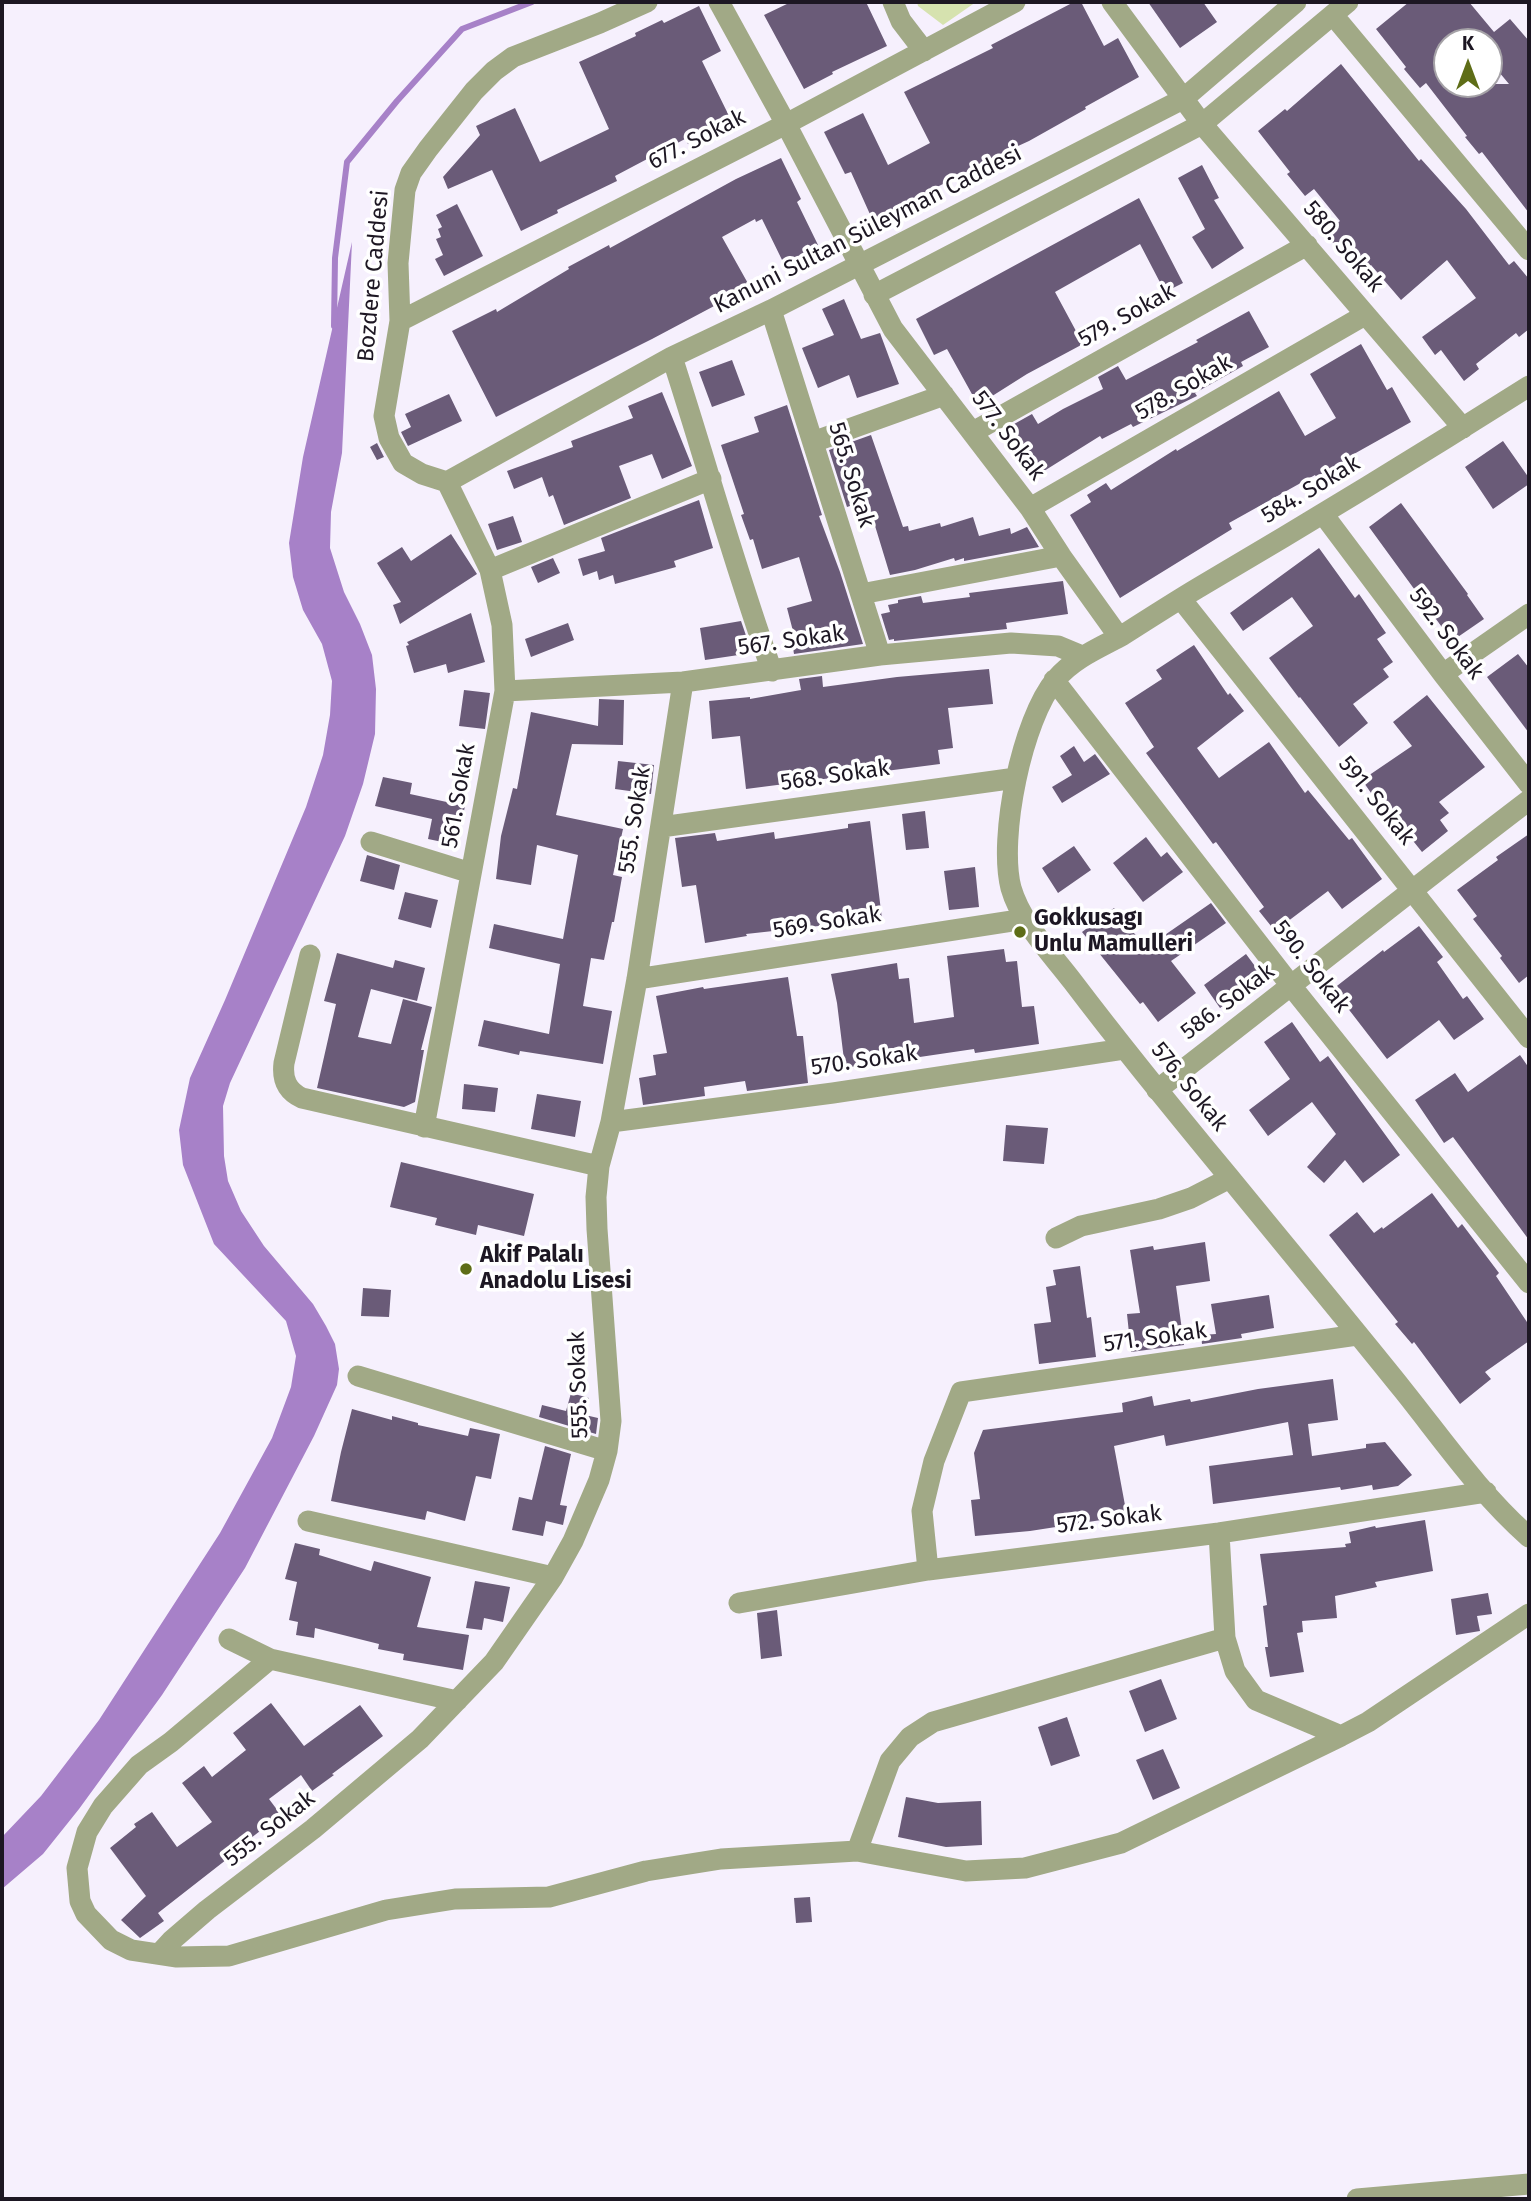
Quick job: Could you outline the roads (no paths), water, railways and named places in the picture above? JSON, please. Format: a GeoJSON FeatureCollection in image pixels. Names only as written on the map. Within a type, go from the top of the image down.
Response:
{"type":"FeatureCollection","features":[{"type":"Feature","properties":{"kind":"street","name":"Bozdere Caddesi"},"geometry":{"type":"LineString","coordinates":[[447,482],[422,474],[403,463],[389,439],[384,416],[400,321],[398,263],[405,190],[411,173],[474,92],[494,71],[513,57],[647,2]]}},
{"type":"Feature","properties":{"kind":"street","name":"577. Sokak"},"geometry":{"type":"LineString","coordinates":[[719,2],[893,330],[1030,508],[1119,636]]}},
{"type":"Feature","properties":{"kind":"street"},"geometry":{"type":"LineString","coordinates":[[893,2],[901,21],[924,51]]}},
{"type":"Feature","properties":{"kind":"street","name":"677. Sokak"},"geometry":{"type":"LineString","coordinates":[[400,321],[786,124],[1015,2]]}},
{"type":"Feature","properties":{"kind":"street","name":"580. Sokak"},"geometry":{"type":"LineString","coordinates":[[1112,2],[1202,124],[1463,428]]}},
{"type":"Feature","properties":{"kind":"street","name":"Kanuni Sultan Süleyman Caddesi"},"geometry":{"type":"LineString","coordinates":[[447,482],[672,357],[771,310],[1184,99],[1296,2]]}},
{"type":"Feature","properties":{"kind":"street"},"geometry":{"type":"LineString","coordinates":[[874,295],[1202,124],[1340,8],[1529,250]]}},
{"type":"Feature","properties":{"kind":"street","name":"579. Sokak"},"geometry":{"type":"LineString","coordinates":[[973,432],[1307,245]]}},
{"type":"Feature","properties":{"kind":"street","name":"565. Sokak"},"geometry":{"type":"LineString","coordinates":[[771,310],[880,655]]}},
{"type":"Feature","properties":{"kind":"street","name":"578. Sokak"},"geometry":{"type":"LineString","coordinates":[[1030,508],[1365,315]]}},
{"type":"Feature","properties":{"kind":"street"},"geometry":{"type":"LineString","coordinates":[[672,357],[742,586],[772,671]]}},
{"type":"Feature","properties":{"kind":"street","name":"584. Sokak"},"geometry":{"type":"LineString","coordinates":[[1119,636],[1529,386]]}},
{"type":"Feature","properties":{"kind":"street"},"geometry":{"type":"LineString","coordinates":[[813,442],[944,395]]}},
{"type":"Feature","properties":{"kind":"street"},"geometry":{"type":"LineString","coordinates":[[490,570],[711,480]]}},
{"type":"Feature","properties":{"kind":"street","name":"561. Sokak"},"geometry":{"type":"LineString","coordinates":[[424,1127],[505,691],[502,625],[490,570],[447,482]]}},
{"type":"Feature","properties":{"kind":"street","name":"592. Sokak"},"geometry":{"type":"LineString","coordinates":[[1323,514],[1529,784]]}},
{"type":"Feature","properties":{"kind":"street"},"geometry":{"type":"LineString","coordinates":[[861,594],[1061,556]]}},
{"type":"Feature","properties":{"kind":"street","name":"591. Sokak"},"geometry":{"type":"LineString","coordinates":[[1181,599],[1529,1038]]}},
{"type":"Feature","properties":{"kind":"street"},"geometry":{"type":"LineString","coordinates":[[1443,674],[1529,614]]}},
{"type":"Feature","properties":{"kind":"street","name":"576. Sokak"},"geometry":{"type":"LineString","coordinates":[[1119,636],[1082,656],[1054,680],[1038,705],[1028,732],[1016,778],[1007,842],[1012,890],[1025,919],[1157,1090],[1486,1492],[1529,1537]]}},
{"type":"Feature","properties":{"kind":"street","name":"567. Sokak"},"geometry":{"type":"LineString","coordinates":[[505,691],[682,682],[880,655],[1011,643],[1058,646],[1082,656]]}},
{"type":"Feature","properties":{"kind":"street","name":"590. Sokak"},"geometry":{"type":"LineString","coordinates":[[1054,680],[1292,987],[1529,1283]]}},
{"type":"Feature","properties":{"kind":"street","name":"555. Sokak"},"geometry":{"type":"LineString","coordinates":[[159,1954],[207,1910],[313,1829],[420,1740],[494,1662],[553,1577],[573,1541],[598,1480],[607,1451],[611,1421],[596,1197],[599,1166],[611,1122],[636,979],[682,682]]}},
{"type":"Feature","properties":{"kind":"street","name":"568. Sokak"},"geometry":{"type":"LineString","coordinates":[[661,827],[1016,778]]}},
{"type":"Feature","properties":{"kind":"street","name":"586. Sokak"},"geometry":{"type":"LineString","coordinates":[[1157,1090],[1529,800]]}},
{"type":"Feature","properties":{"kind":"street"},"geometry":{"type":"LineString","coordinates":[[371,842],[471,873]]}},
{"type":"Feature","properties":{"kind":"street","name":"569. Sokak"},"geometry":{"type":"LineString","coordinates":[[636,979],[1025,919]]}},
{"type":"Feature","properties":{"kind":"street"},"geometry":{"type":"LineString","coordinates":[[310,955],[284,1063],[284,1077],[293,1094],[424,1127],[599,1166]]}},
{"type":"Feature","properties":{"kind":"street","name":"570. Sokak"},"geometry":{"type":"LineString","coordinates":[[611,1122],[833,1093],[1124,1049]]}},
{"type":"Feature","properties":{"kind":"street"},"geometry":{"type":"LineString","coordinates":[[1056,1237],[1081,1226],[1159,1209],[1191,1198],[1230,1178]]}},
{"type":"Feature","properties":{"kind":"street","name":"571. Sokak"},"geometry":{"type":"LineString","coordinates":[[928,1570],[922,1511],[934,1461],[961,1392],[1357,1335]]}},
{"type":"Feature","properties":{"kind":"street"},"geometry":{"type":"LineString","coordinates":[[358,1376],[607,1451]]}},
{"type":"Feature","properties":{"kind":"street","name":"572. Sokak"},"geometry":{"type":"LineString","coordinates":[[738,1603],[928,1570],[1219,1533],[1486,1492]]}},
{"type":"Feature","properties":{"kind":"street"},"geometry":{"type":"LineString","coordinates":[[308,1521],[553,1577]]}},
{"type":"Feature","properties":{"kind":"street"},"geometry":{"type":"LineString","coordinates":[[1219,1533],[1225,1638],[1235,1671],[1256,1700],[1340,1735]]}},
{"type":"Feature","properties":{"kind":"street"},"geometry":{"type":"LineString","coordinates":[[270,1659],[171,1742],[139,1765],[103,1806],[87,1832],[77,1883],[80,1901],[86,1914],[111,1940],[131,1950],[159,1954],[201,1958],[229,1956],[386,1910],[456,1899],[550,1897],[646,1871],[720,1860],[857,1851],[966,1871],[1025,1868],[1121,1843],[1368,1722],[1529,1614]]}},
{"type":"Feature","properties":{"kind":"street"},"geometry":{"type":"LineString","coordinates":[[857,1851],[890,1761],[910,1737],[933,1722],[1225,1638]]}},
{"type":"Feature","properties":{"kind":"street"},"geometry":{"type":"LineString","coordinates":[[229,1639],[270,1659],[457,1701]]}},
{"type":"Feature","properties":{"kind":"street"},"geometry":{"type":"LineString","coordinates":[[1357,2199],[1529,2184]]}},
{"type":"Feature","properties":{"kind":"waterway"},"geometry":{"type":"LineString","coordinates":[[334,326],[335,258],[347,162],[462,29],[532,2]]}},
{"type":"Feature","properties":{"kind":"place","name":"Gokkusagı Unlu Mamulleri"},"geometry":{"type":"Point","coordinates":[1020,932]}},
{"type":"Feature","properties":{"kind":"place","name":"Akif Palalı Anadolu Lisesi"},"geometry":{"type":"Point","coordinates":[466,1269]}}]}
